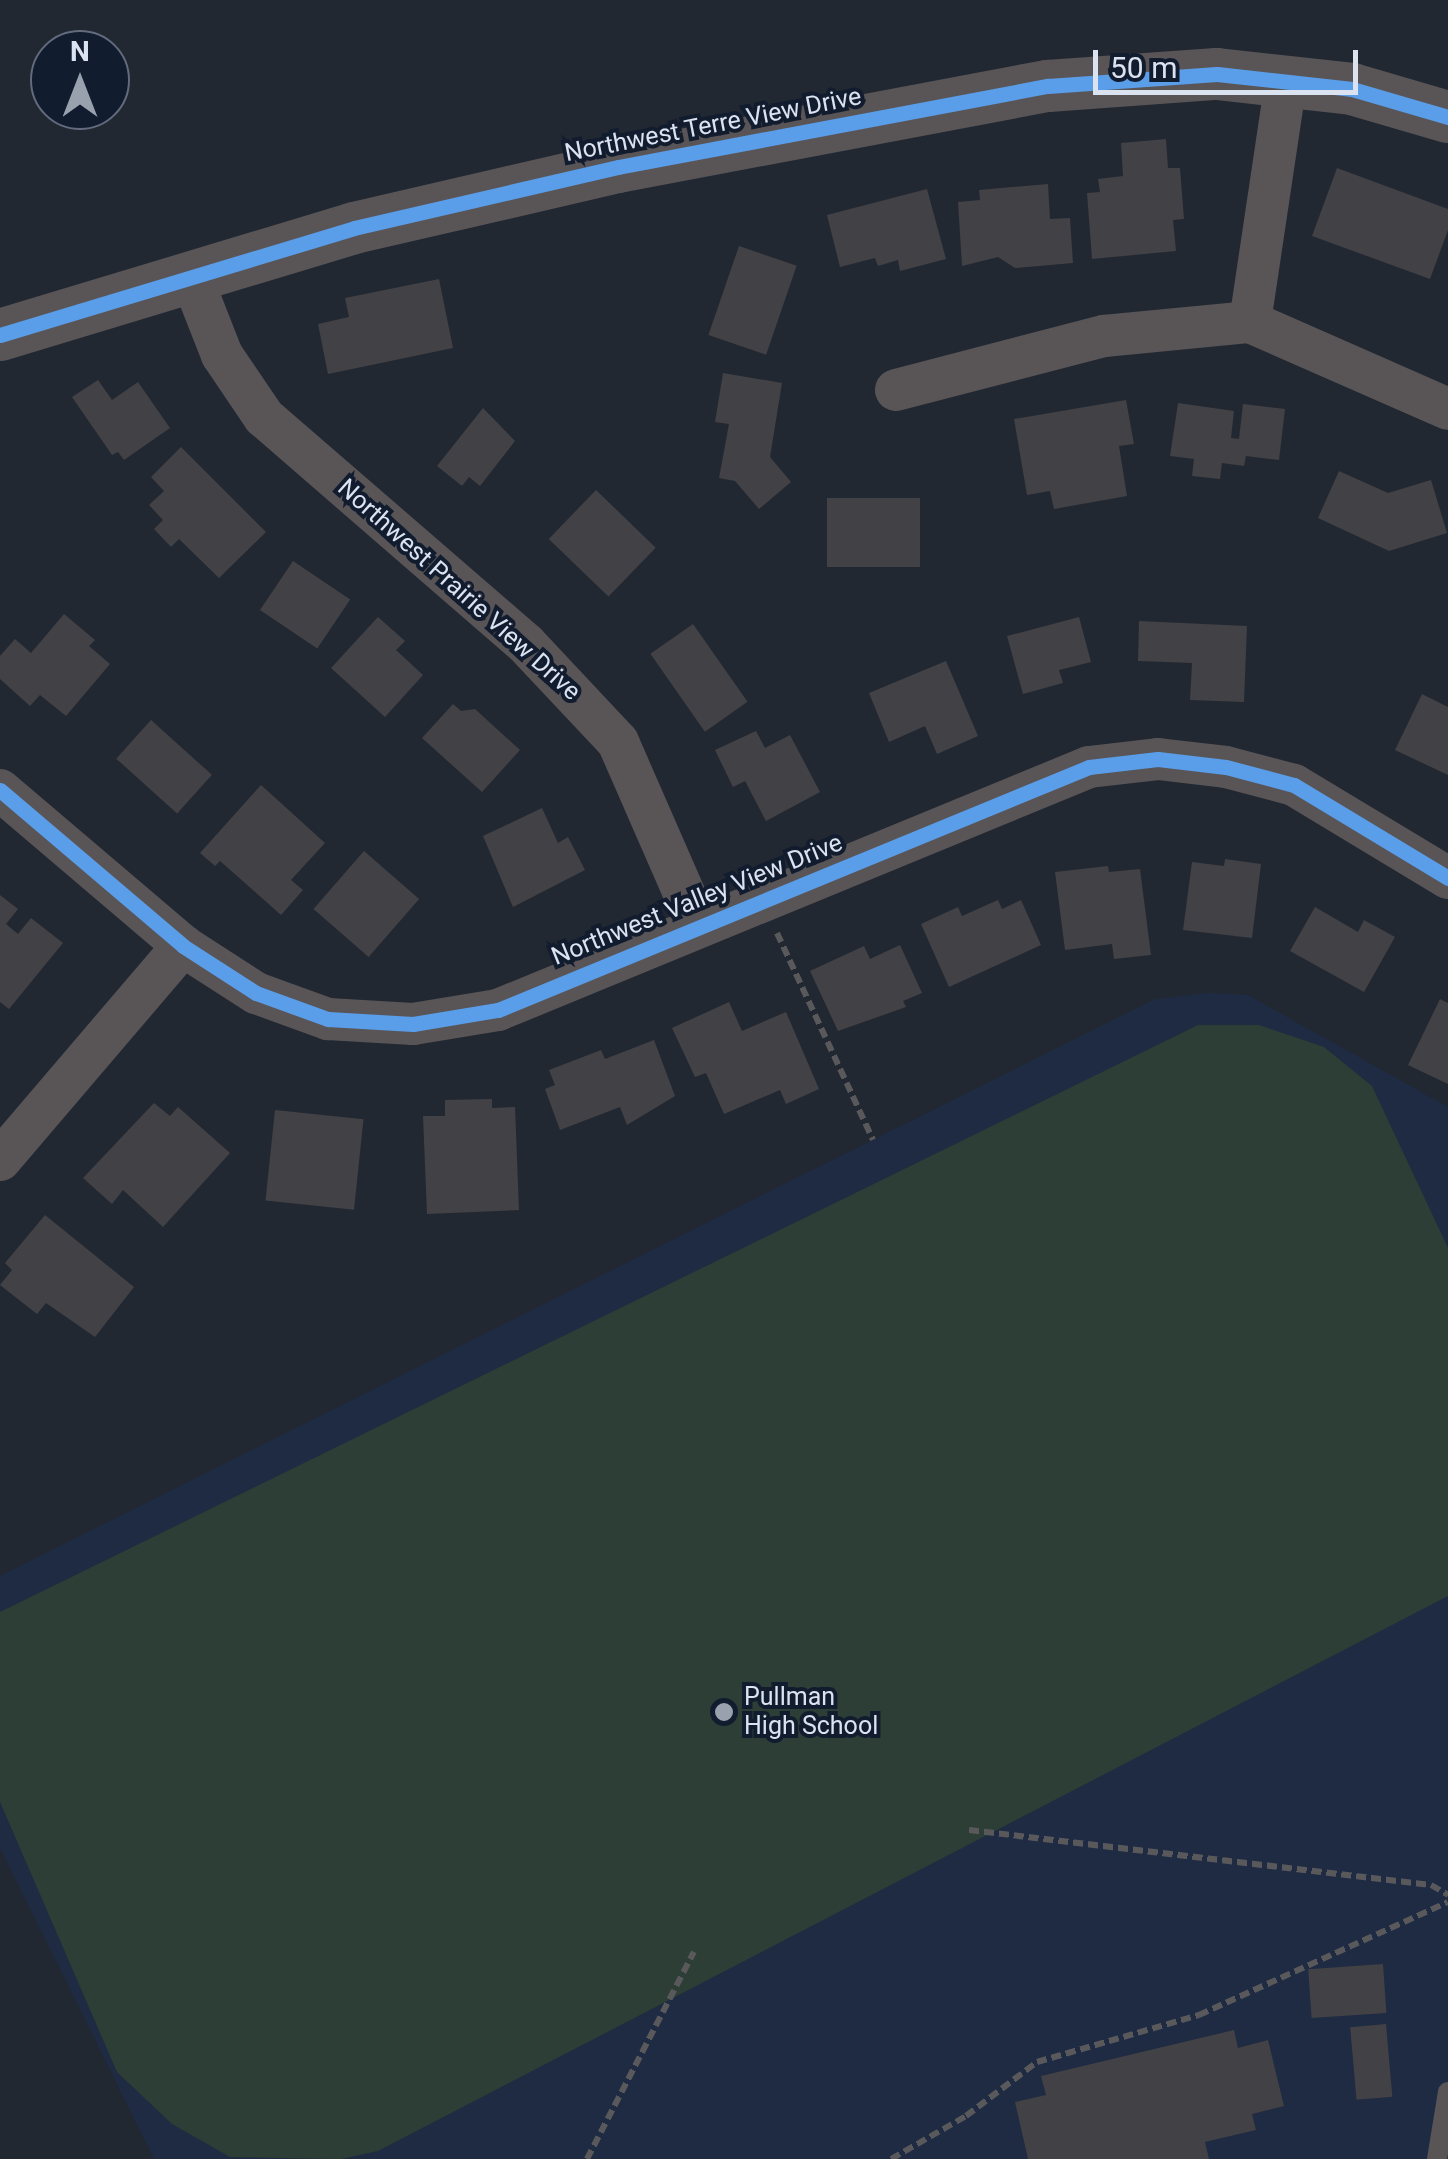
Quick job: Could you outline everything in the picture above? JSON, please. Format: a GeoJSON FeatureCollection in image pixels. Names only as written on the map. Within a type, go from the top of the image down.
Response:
{"type":"FeatureCollection","features":[{"type":"Feature","properties":{"kind":"street","name":"Northwest Terre View Drive"},"geometry":{"type":"LineString","coordinates":[[0,335],[354,228],[618,167],[970,99],[1138,76],[1218,74],[1352,90],[1448,117]]}},
{"type":"Feature","properties":{"kind":"street"},"geometry":{"type":"LineString","coordinates":[[1250,322],[1286,81]]}},
{"type":"Feature","properties":{"kind":"street","name":"Northwest Prairie View Drive"},"geometry":{"type":"LineString","coordinates":[[191,276],[222,355],[264,417],[526,644],[618,742],[698,924]]}},
{"type":"Feature","properties":{"kind":"street"},"geometry":{"type":"LineString","coordinates":[[896,390],[1104,336],[1250,322],[1448,409]]}},
{"type":"Feature","properties":{"kind":"street","name":"Northwest Valley View Drive"},"geometry":{"type":"LineString","coordinates":[[0,790],[182,946],[256,993],[328,1019],[413,1024],[498,1010],[698,924],[1089,766],[1158,760],[1226,766],[1294,786],[1448,878]]}},
{"type":"Feature","properties":{"kind":"street"},"geometry":{"type":"LineString","coordinates":[[0,1160],[182,946]]}},
{"type":"Feature","properties":{"kind":"lane"},"geometry":{"type":"LineString","coordinates":[[1437,2159],[1448,2092]]}},
{"type":"Feature","properties":{"kind":"path"},"geometry":{"type":"LineString","coordinates":[[762,900],[873,1140]]}},
{"type":"Feature","properties":{"kind":"path"},"geometry":{"type":"LineString","coordinates":[[891,2159],[966,2116],[1037,2062],[1199,2015],[1448,1898],[1431,1885],[969,1830]]}},
{"type":"Feature","properties":{"kind":"path"},"geometry":{"type":"LineString","coordinates":[[588,2159],[694,1952]]}},
{"type":"Feature","properties":{"kind":"shaded area","name":"Pullman High School"},"geometry":{"type":"Polygon","coordinates":[[[1209,993],[1248,995],[1448,1107],[1448,2159],[154,2159],[0,1848],[0,1576],[1155,999],[1209,993]]]}},
{"type":"Feature","properties":{"kind":"green space","name":"Pullman High School"},"geometry":{"type":"Polygon","coordinates":[[[1198,1025],[1259,1025],[1324,1047],[1372,1086],[1448,1248],[1448,1596],[378,2151],[341,2159],[230,2157],[172,2124],[117,2072],[0,1802],[0,1612],[1198,1025]]]}},
{"type":"Feature","properties":{"kind":"building"},"geometry":{"type":"Polygon","coordinates":[[[1166,139],[1168,168],[1180,168],[1184,219],[1173,220],[1176,251],[1092,259],[1087,193],[1100,192],[1098,179],[1123,176],[1121,143],[1166,139]]]}},
{"type":"Feature","properties":{"kind":"building"},"geometry":{"type":"Polygon","coordinates":[[[1337,168],[1448,209],[1448,230],[1430,279],[1312,236],[1337,168]]]}},
{"type":"Feature","properties":{"kind":"building"},"geometry":{"type":"Polygon","coordinates":[[[1048,184],[1050,219],[1070,218],[1073,263],[1015,268],[998,257],[962,266],[958,202],[980,200],[979,190],[1048,184]]]}},
{"type":"Feature","properties":{"kind":"building"},"geometry":{"type":"Polygon","coordinates":[[[927,189],[946,259],[900,271],[898,260],[878,266],[875,258],[840,267],[827,215],[927,189]]]}},
{"type":"Feature","properties":{"kind":"building"},"geometry":{"type":"Polygon","coordinates":[[[739,246],[797,266],[766,355],[708,335],[739,246]]]}},
{"type":"Feature","properties":{"kind":"building"},"geometry":{"type":"Polygon","coordinates":[[[439,279],[453,348],[328,374],[318,324],[349,317],[345,298],[439,279]]]}},
{"type":"Feature","properties":{"kind":"building"},"geometry":{"type":"Polygon","coordinates":[[[723,373],[782,383],[770,457],[791,482],[759,509],[735,481],[719,478],[729,424],[715,422],[723,373]]]}},
{"type":"Feature","properties":{"kind":"building"},"geometry":{"type":"Polygon","coordinates":[[[98,380],[112,400],[138,382],[170,428],[124,460],[118,452],[112,455],[72,397],[98,380]]]}},
{"type":"Feature","properties":{"kind":"building"},"geometry":{"type":"Polygon","coordinates":[[[1126,400],[1134,444],[1119,446],[1127,496],[1054,509],[1050,491],[1027,495],[1014,419],[1126,400]]]}},
{"type":"Feature","properties":{"kind":"building"},"geometry":{"type":"Polygon","coordinates":[[[1178,403],[1234,411],[1231,438],[1239,439],[1243,404],[1285,409],[1279,460],[1246,456],[1244,466],[1222,463],[1220,479],[1192,476],[1194,459],[1170,456],[1178,403]]]}},
{"type":"Feature","properties":{"kind":"building"},"geometry":{"type":"Polygon","coordinates":[[[483,408],[515,441],[480,486],[469,477],[462,486],[437,466],[483,408]]]}},
{"type":"Feature","properties":{"kind":"building"},"geometry":{"type":"Polygon","coordinates":[[[181,447],[266,532],[219,578],[179,539],[171,547],[154,529],[163,520],[149,505],[164,491],[151,477],[181,447]]]}},
{"type":"Feature","properties":{"kind":"building"},"geometry":{"type":"Polygon","coordinates":[[[1339,471],[1388,493],[1431,480],[1447,533],[1389,551],[1318,518],[1339,471]]]}},
{"type":"Feature","properties":{"kind":"building"},"geometry":{"type":"Polygon","coordinates":[[[596,490],[656,548],[608,597],[549,539],[596,490]]]}},
{"type":"Feature","properties":{"kind":"building"},"geometry":{"type":"Polygon","coordinates":[[[827,498],[920,498],[920,567],[827,567],[827,498]]]}},
{"type":"Feature","properties":{"kind":"building"},"geometry":{"type":"Polygon","coordinates":[[[293,561],[350,600],[317,648],[260,610],[293,561]]]}},
{"type":"Feature","properties":{"kind":"building"},"geometry":{"type":"Polygon","coordinates":[[[64,614],[95,640],[89,646],[110,664],[66,716],[40,695],[30,706],[0,679],[0,656],[15,639],[31,653],[64,614]]]}},
{"type":"Feature","properties":{"kind":"building"},"geometry":{"type":"Polygon","coordinates":[[[378,617],[405,641],[396,650],[423,675],[385,717],[331,668],[378,617]]]}},
{"type":"Feature","properties":{"kind":"building"},"geometry":{"type":"Polygon","coordinates":[[[1079,617],[1091,662],[1059,670],[1063,683],[1023,694],[1007,636],[1079,617]]]}},
{"type":"Feature","properties":{"kind":"building"},"geometry":{"type":"Polygon","coordinates":[[[1139,621],[1247,626],[1244,702],[1190,700],[1192,663],[1138,661],[1139,621]]]}},
{"type":"Feature","properties":{"kind":"building"},"geometry":{"type":"Polygon","coordinates":[[[693,624],[747,702],[705,732],[650,654],[693,624]]]}},
{"type":"Feature","properties":{"kind":"building"},"geometry":{"type":"Polygon","coordinates":[[[946,661],[978,736],[937,754],[925,726],[889,742],[869,693],[946,661]]]}},
{"type":"Feature","properties":{"kind":"building"},"geometry":{"type":"Polygon","coordinates":[[[1422,694],[1448,707],[1448,775],[1395,750],[1422,694]]]}},
{"type":"Feature","properties":{"kind":"building"},"geometry":{"type":"Polygon","coordinates":[[[453,704],[461,711],[475,709],[520,750],[482,792],[422,738],[453,704]]]}},
{"type":"Feature","properties":{"kind":"building"},"geometry":{"type":"Polygon","coordinates":[[[151,720],[212,775],[177,814],[116,759],[151,720]]]}},
{"type":"Feature","properties":{"kind":"building"},"geometry":{"type":"Polygon","coordinates":[[[756,731],[765,748],[790,735],[820,792],[766,821],[745,781],[733,787],[715,750],[756,731]]]}},
{"type":"Feature","properties":{"kind":"building"},"geometry":{"type":"Polygon","coordinates":[[[261,785],[325,843],[291,880],[303,890],[281,915],[220,861],[215,866],[200,853],[261,785]]]}},
{"type":"Feature","properties":{"kind":"building"},"geometry":{"type":"Polygon","coordinates":[[[542,808],[558,843],[568,837],[585,870],[513,907],[483,836],[542,808]]]}},
{"type":"Feature","properties":{"kind":"building"},"geometry":{"type":"Polygon","coordinates":[[[364,851],[419,899],[369,957],[313,909],[364,851]]]}},
{"type":"Feature","properties":{"kind":"building"},"geometry":{"type":"Polygon","coordinates":[[[1225,859],[1261,864],[1252,938],[1183,930],[1192,862],[1224,866],[1225,859]]]}},
{"type":"Feature","properties":{"kind":"building"},"geometry":{"type":"Polygon","coordinates":[[[1108,866],[1109,872],[1140,869],[1151,955],[1114,959],[1112,944],[1065,950],[1055,872],[1108,866]]]}},
{"type":"Feature","properties":{"kind":"building"},"geometry":{"type":"Polygon","coordinates":[[[0,895],[18,909],[6,924],[18,934],[31,918],[63,943],[9,1009],[0,1002],[0,895]]]}},
{"type":"Feature","properties":{"kind":"building"},"geometry":{"type":"Polygon","coordinates":[[[998,900],[1002,909],[1021,900],[1041,945],[949,987],[921,924],[958,907],[962,916],[998,900]]]}},
{"type":"Feature","properties":{"kind":"building"},"geometry":{"type":"Polygon","coordinates":[[[1315,907],[1358,932],[1364,920],[1395,937],[1364,992],[1290,951],[1315,907]]]}},
{"type":"Feature","properties":{"kind":"building"},"geometry":{"type":"Polygon","coordinates":[[[900,945],[922,993],[903,1001],[906,1007],[838,1031],[810,971],[864,946],[870,959],[900,945]]]}},
{"type":"Feature","properties":{"kind":"building"},"geometry":{"type":"Polygon","coordinates":[[[1440,999],[1448,1003],[1448,1084],[1408,1065],[1440,999]]]}},
{"type":"Feature","properties":{"kind":"building"},"geometry":{"type":"Polygon","coordinates":[[[729,1002],[742,1031],[786,1012],[819,1089],[786,1104],[780,1090],[724,1114],[706,1073],[695,1077],[672,1028],[729,1002]]]}},
{"type":"Feature","properties":{"kind":"building"},"geometry":{"type":"Polygon","coordinates":[[[654,1040],[675,1096],[627,1125],[620,1107],[560,1130],[545,1089],[555,1085],[549,1070],[601,1050],[605,1059],[654,1040]]]}},
{"type":"Feature","properties":{"kind":"building"},"geometry":{"type":"Polygon","coordinates":[[[492,1099],[492,1108],[515,1107],[519,1210],[427,1214],[423,1116],[445,1116],[445,1100],[492,1099]]]}},
{"type":"Feature","properties":{"kind":"building"},"geometry":{"type":"Polygon","coordinates":[[[154,1103],[170,1116],[178,1107],[230,1153],[163,1227],[123,1190],[112,1204],[83,1178],[154,1103]]]}},
{"type":"Feature","properties":{"kind":"building"},"geometry":{"type":"Polygon","coordinates":[[[275,1110],[364,1119],[354,1210],[265,1201],[275,1110]]]}},
{"type":"Feature","properties":{"kind":"building"},"geometry":{"type":"Polygon","coordinates":[[[45,1215],[134,1287],[95,1337],[46,1303],[37,1314],[0,1285],[12,1270],[5,1263],[45,1215]]]}},
{"type":"Feature","properties":{"kind":"building"},"geometry":{"type":"Polygon","coordinates":[[[1383,1964],[1386,2013],[1312,2018],[1308,1969],[1383,1964]]]}},
{"type":"Feature","properties":{"kind":"building"},"geometry":{"type":"Polygon","coordinates":[[[1386,2024],[1392,2097],[1356,2100],[1350,2027],[1386,2024]]]}},
{"type":"Feature","properties":{"kind":"building"},"geometry":{"type":"Polygon","coordinates":[[[1234,2030],[1238,2048],[1268,2040],[1284,2106],[1252,2114],[1256,2130],[1205,2142],[1209,2159],[1028,2159],[1015,2102],[1046,2095],[1041,2076],[1234,2030]]]}},
{"type":"Feature","properties":{"kind":"cycle path"},"geometry":{"type":"LineString","coordinates":[[0,335],[354,228],[618,167],[1048,86],[1217,74],[1352,89],[1448,117]]}},
{"type":"Feature","properties":{"kind":"cycle path"},"geometry":{"type":"LineString","coordinates":[[0,790],[183,946],[256,993],[328,1019],[413,1024],[498,1010],[1089,767],[1158,759],[1226,767],[1294,785],[1448,878]]}},
{"type":"Feature","properties":{"kind":"place","name":"Pullman High School"},"geometry":{"type":"Point","coordinates":[724,1712]}}]}
